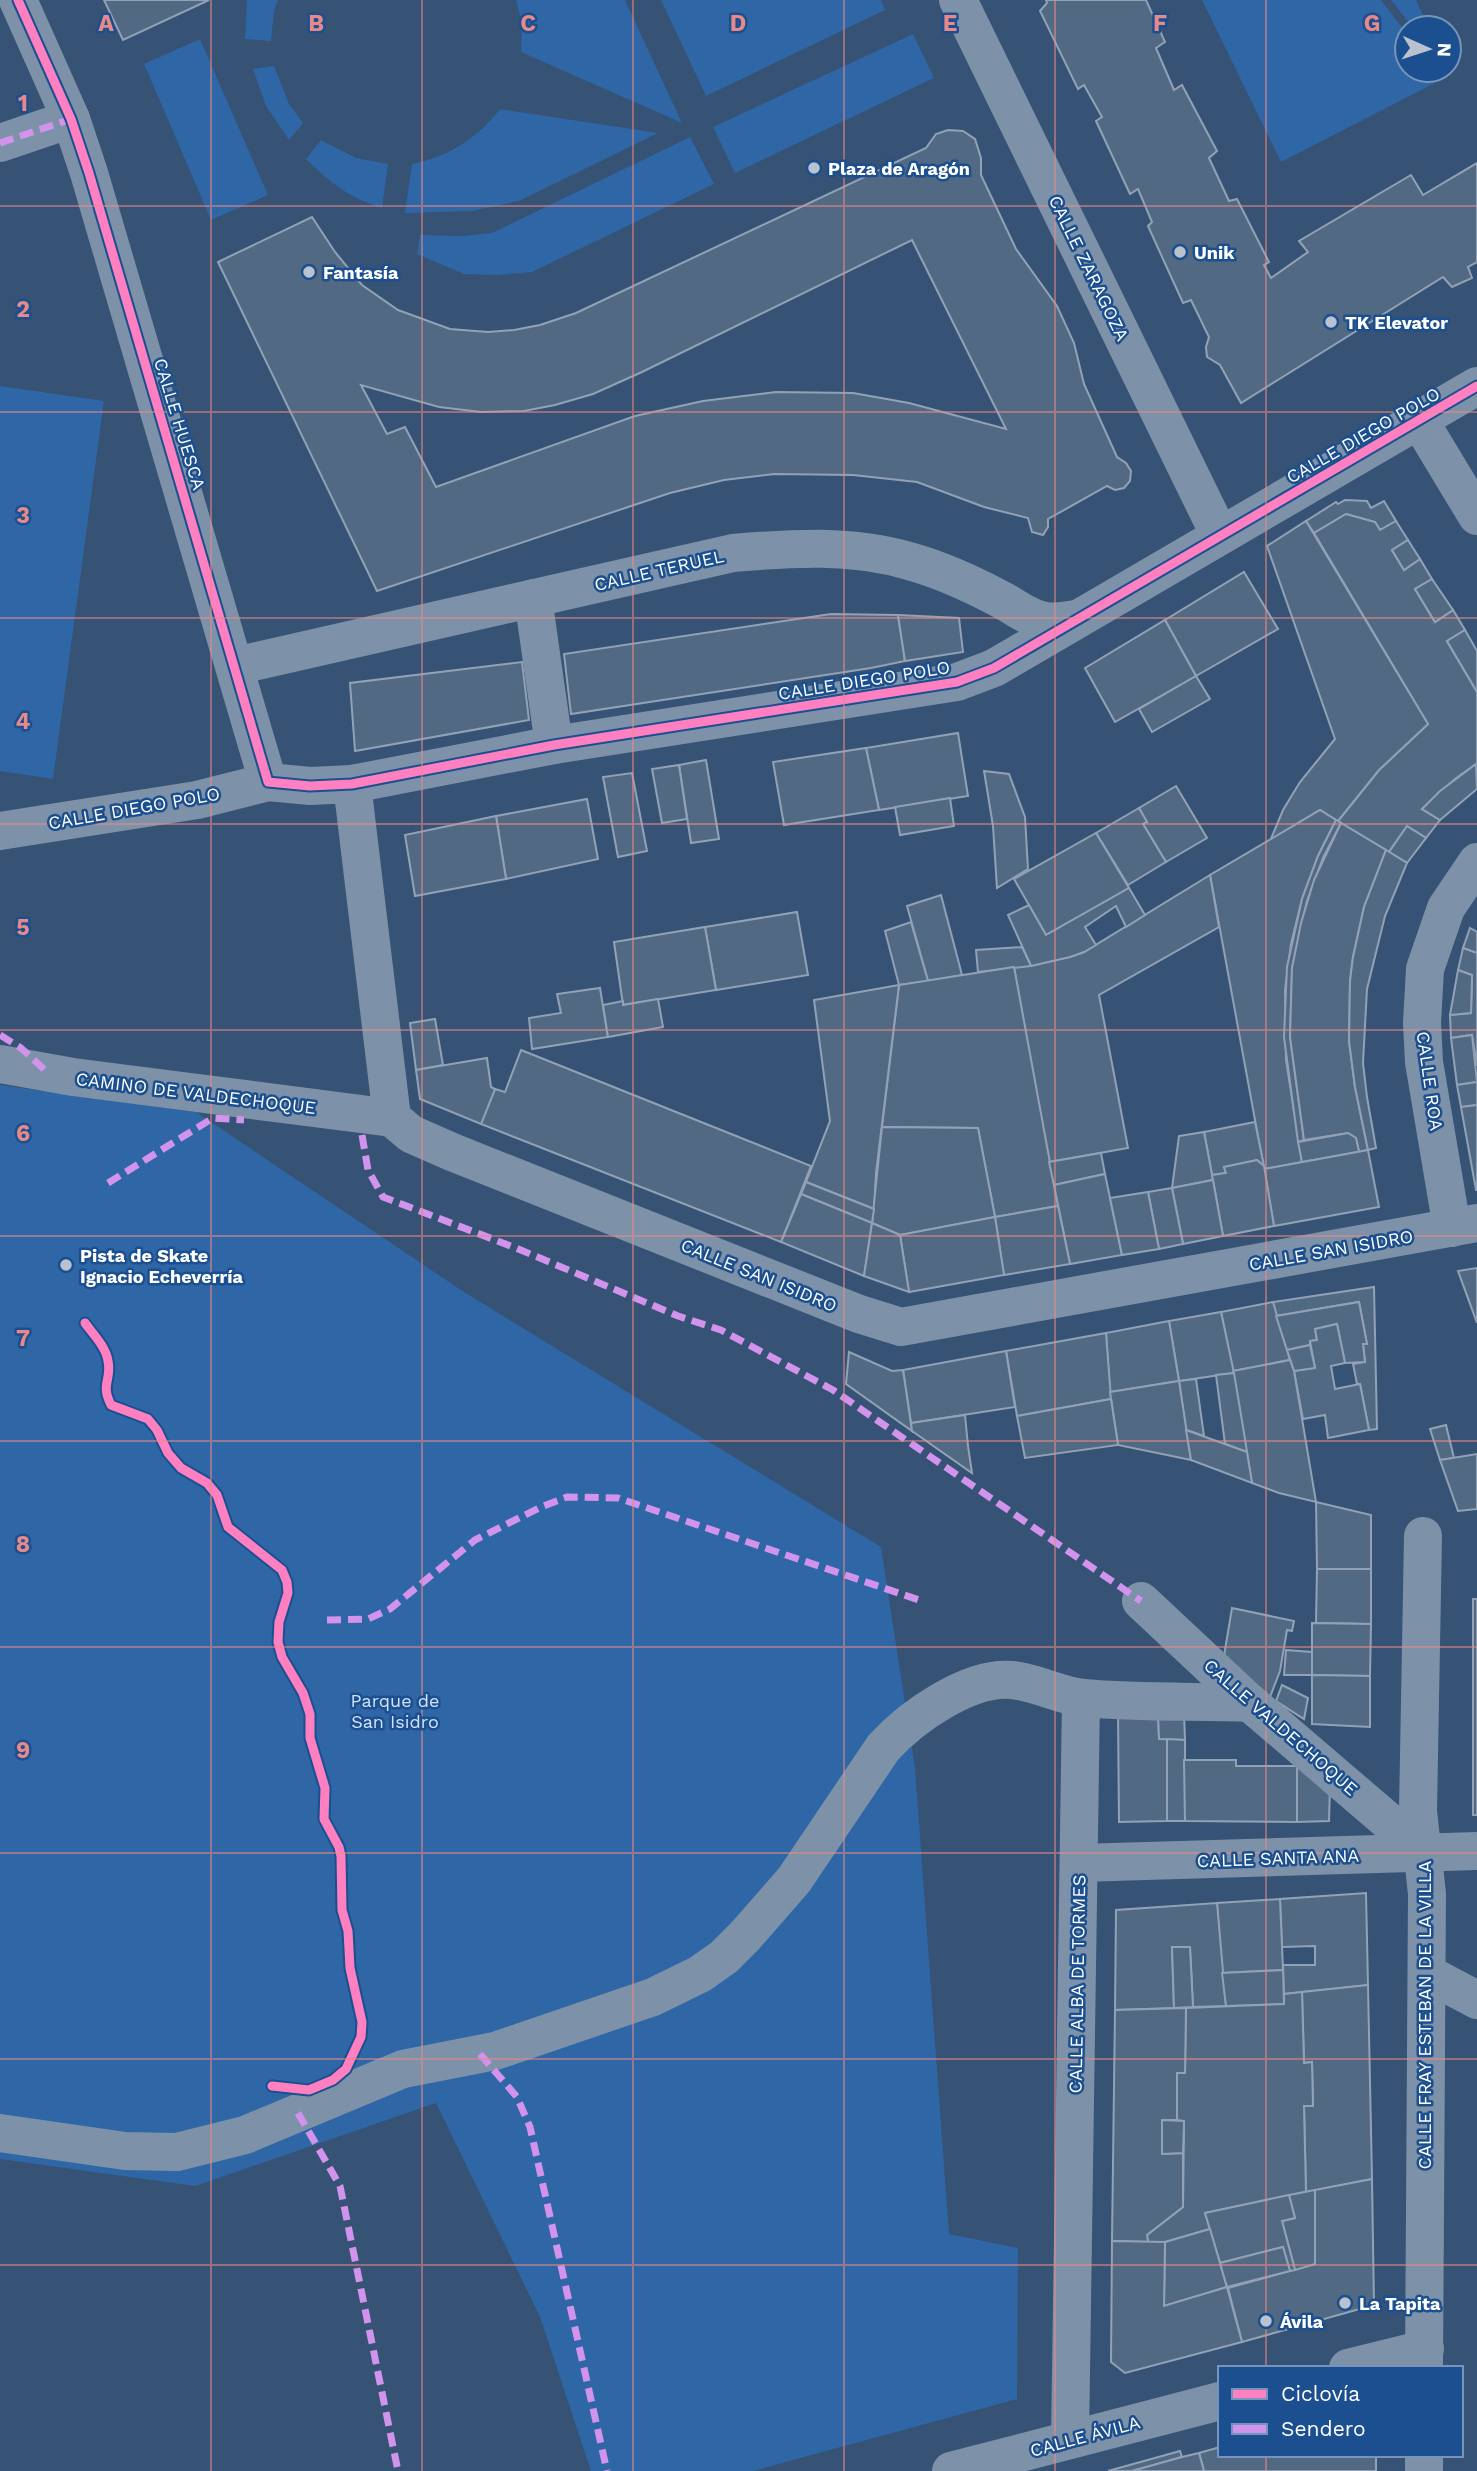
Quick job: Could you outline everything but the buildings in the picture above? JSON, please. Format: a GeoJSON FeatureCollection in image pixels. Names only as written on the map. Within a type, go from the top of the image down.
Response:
{"type":"FeatureCollection","features":[{"type":"Feature","properties":{"kind":"street","name":"CALLE HUESCA"},"geometry":{"type":"LineString","coordinates":[[18,0],[71,119],[89,173],[268,782]]}},
{"type":"Feature","properties":{"kind":"street","name":"CALLE ZARAGOZA"},"geometry":{"type":"LineString","coordinates":[[958,0],[1220,536]]}},
{"type":"Feature","properties":{"kind":"street"},"geometry":{"type":"LineString","coordinates":[[0,143],[71,119]]}},
{"type":"Feature","properties":{"kind":"street","name":"CALLE DIEGO POLO"},"geometry":{"type":"LineString","coordinates":[[352,784],[554,745],[957,682],[994,668],[1477,386]]}},
{"type":"Feature","properties":{"kind":"street"},"geometry":{"type":"LineString","coordinates":[[1419,420],[1477,516]]}},
{"type":"Feature","properties":{"kind":"street","name":"CALLE TERUEL"},"geometry":{"type":"LineString","coordinates":[[235,666],[733,553],[802,548],[859,551],[906,560],[949,574],[1004,601],[1029,617],[1049,622],[1077,620]]}},
{"type":"Feature","properties":{"kind":"street"},"geometry":{"type":"LineString","coordinates":[[533,598],[554,745]]}},
{"type":"Feature","properties":{"kind":"street"},"geometry":{"type":"LineString","coordinates":[[268,782],[310,786],[352,784],[392,1118]]}},
{"type":"Feature","properties":{"kind":"street","name":"CALLE DIEGO POLO"},"geometry":{"type":"LineString","coordinates":[[0,831],[197,800],[268,782]]}},
{"type":"Feature","properties":{"kind":"street","name":"CALLE ROA"},"geometry":{"type":"LineString","coordinates":[[1465,1226],[1424,1062],[1422,1023],[1425,969],[1446,908],[1477,862]]}},
{"type":"Feature","properties":{"kind":"street","name":"CAMINO DE VALDECHOQUE"},"geometry":{"type":"LineString","coordinates":[[0,1064],[87,1079],[392,1118]]}},
{"type":"Feature","properties":{"kind":"street","name":"CALLE SAN ISIDRO"},"geometry":{"type":"LineString","coordinates":[[392,1118],[411,1134],[452,1152],[847,1309],[901,1327],[1465,1226]]}},
{"type":"Feature","properties":{"kind":"street","name":"CALLE FRAY ESTEBAN DE LA VILLA"},"geometry":{"type":"LineString","coordinates":[[1423,1536],[1418,1811],[1427,1894],[1428,1974],[1424,2358]]}},
{"type":"Feature","properties":{"kind":"street","name":"CALLE VALDECHOQUE"},"geometry":{"type":"LineString","coordinates":[[1141,1601],[1250,1703],[1423,1851]]}},
{"type":"Feature","properties":{"kind":"street"},"geometry":{"type":"LineString","coordinates":[[0,2133],[125,2151],[177,2152],[245,2135],[403,2068],[495,2051],[653,1997],[701,1974],[724,1957],[745,1936],[794,1880],[883,1748],[897,1733],[961,1689],[990,1681],[1012,1680],[1081,1698],[1250,1703]]}},
{"type":"Feature","properties":{"kind":"street","name":"CALLE ALBA DE TORMES"},"geometry":{"type":"LineString","coordinates":[[1070,2439],[1081,1698]]}},
{"type":"Feature","properties":{"kind":"street","name":"CALLE SANTA ANA"},"geometry":{"type":"LineString","coordinates":[[1079,1863],[1477,1851]]}},
{"type":"Feature","properties":{"kind":"street"},"geometry":{"type":"LineString","coordinates":[[1428,1974],[1477,2000]]}},
{"type":"Feature","properties":{"kind":"street"},"geometry":{"type":"LineString","coordinates":[[1363,2366],[1424,2358]]}},
{"type":"Feature","properties":{"kind":"street","name":"CALLE ÁVILA"},"geometry":{"type":"LineString","coordinates":[[951,2471],[1218,2402]]}},
{"type":"Feature","properties":{"kind":"green space"},"geometry":{"type":"Polygon","coordinates":[[[247,0],[278,0],[271,41],[245,39],[247,0]]]}},
{"type":"Feature","properties":{"kind":"green space"},"geometry":{"type":"Polygon","coordinates":[[[516,0],[625,0],[682,123],[521,52],[522,23],[516,0]]]}},
{"type":"Feature","properties":{"kind":"green space"},"geometry":{"type":"Polygon","coordinates":[[[661,0],[881,0],[885,10],[706,96],[661,0]]]}},
{"type":"Feature","properties":{"kind":"green space"},"geometry":{"type":"Polygon","coordinates":[[[1202,0],[1381,0],[1393,16],[1393,84],[1433,84],[1281,162],[1202,0]]]}},
{"type":"Feature","properties":{"kind":"green space"},"geometry":{"type":"Polygon","coordinates":[[[1391,0],[1416,0],[1422,14],[1402,14],[1391,0]]]}},
{"type":"Feature","properties":{"kind":"green space"},"geometry":{"type":"Polygon","coordinates":[[[913,34],[934,78],[735,173],[713,127],[913,34]]]}},
{"type":"Feature","properties":{"kind":"green space"},"geometry":{"type":"Polygon","coordinates":[[[200,39],[268,195],[211,220],[144,64],[200,39]]]}},
{"type":"Feature","properties":{"kind":"green space"},"geometry":{"type":"Polygon","coordinates":[[[274,66],[289,104],[303,123],[289,140],[266,106],[253,69],[274,66]]]}},
{"type":"Feature","properties":{"kind":"green space"},"geometry":{"type":"Polygon","coordinates":[[[500,109],[658,133],[519,201],[472,211],[405,213],[412,164],[426,161],[461,145],[500,109]]]}},
{"type":"Feature","properties":{"kind":"green space"},"geometry":{"type":"Polygon","coordinates":[[[690,137],[714,184],[532,272],[464,274],[417,254],[420,235],[462,236],[492,233],[690,137]]]}},
{"type":"Feature","properties":{"kind":"green space"},"geometry":{"type":"Polygon","coordinates":[[[321,140],[356,158],[388,164],[382,208],[341,189],[306,159],[321,140]]]}},
{"type":"Feature","properties":{"kind":"green space"},"geometry":{"type":"Polygon","coordinates":[[[0,386],[104,401],[53,779],[0,771],[0,386]]]}},
{"type":"Feature","properties":{"kind":"green space","name":"Parque de San Isidro"},"geometry":{"type":"Polygon","coordinates":[[[0,1085],[196,1112],[464,1292],[881,1547],[915,1768],[949,2234],[1018,2248],[1017,2399],[753,2471],[591,2471],[540,2317],[436,2103],[195,2186],[0,2159],[0,1085]]]}},
{"type":"Feature","properties":{"kind":"marked path"},"geometry":{"type":"LineString","coordinates":[[0,143],[71,119]]}},
{"type":"Feature","properties":{"kind":"marked path"},"geometry":{"type":"LineString","coordinates":[[0,1035],[21,1048],[47,1072]]}},
{"type":"Feature","properties":{"kind":"marked path"},"geometry":{"type":"LineString","coordinates":[[108,1183],[213,1118],[244,1120]]}},
{"type":"Feature","properties":{"kind":"marked path"},"geometry":{"type":"LineString","coordinates":[[362,1135],[368,1170],[383,1197],[516,1248],[678,1316],[721,1330],[833,1390],[1141,1601]]}},
{"type":"Feature","properties":{"kind":"marked path"},"geometry":{"type":"LineString","coordinates":[[327,1620],[368,1619],[390,1609],[475,1540],[567,1497],[618,1498],[922,1601]]}},
{"type":"Feature","properties":{"kind":"marked path"},"geometry":{"type":"LineString","coordinates":[[480,2054],[517,2097],[530,2127],[607,2471]]}},
{"type":"Feature","properties":{"kind":"marked path"},"geometry":{"type":"LineString","coordinates":[[298,2113],[340,2186],[398,2471]]}},
{"type":"Feature","properties":{"kind":"cycle path"},"geometry":{"type":"LineString","coordinates":[[18,0],[71,119],[89,173],[268,782],[310,786],[352,784],[554,745],[957,682],[994,668],[1477,386]]}},
{"type":"Feature","properties":{"kind":"cycle path"},"geometry":{"type":"LineString","coordinates":[[85,1323],[107,1356],[109,1368],[106,1392],[111,1405],[148,1419],[157,1430],[168,1453],[181,1468],[207,1483],[217,1495],[228,1527],[282,1570],[287,1582],[288,1593],[279,1622],[278,1642],[282,1657],[303,1693],[310,1714],[310,1738],[325,1788],[324,1819],[341,1856],[342,1910],[348,1931],[350,1968],[362,2022],[361,2037],[346,2069],[333,2080],[309,2090],[272,2086]]}},
{"type":"Feature","properties":{"kind":"place","name":"Plaza de Aragón"},"geometry":{"type":"Point","coordinates":[814,168]}},
{"type":"Feature","properties":{"kind":"place","name":"Unik"},"geometry":{"type":"Point","coordinates":[1180,252]}},
{"type":"Feature","properties":{"kind":"place","name":"Fantasía"},"geometry":{"type":"Point","coordinates":[309,272]}},
{"type":"Feature","properties":{"kind":"place","name":"TK Elevator"},"geometry":{"type":"Point","coordinates":[1331,322]}},
{"type":"Feature","properties":{"kind":"place","name":"Pista de Skate Ignacio Echeverría"},"geometry":{"type":"Point","coordinates":[66,1265]}},
{"type":"Feature","properties":{"kind":"place","name":"La Tapita"},"geometry":{"type":"Point","coordinates":[1345,2303]}},
{"type":"Feature","properties":{"kind":"place","name":"Ávila"},"geometry":{"type":"Point","coordinates":[1266,2321]}}]}
